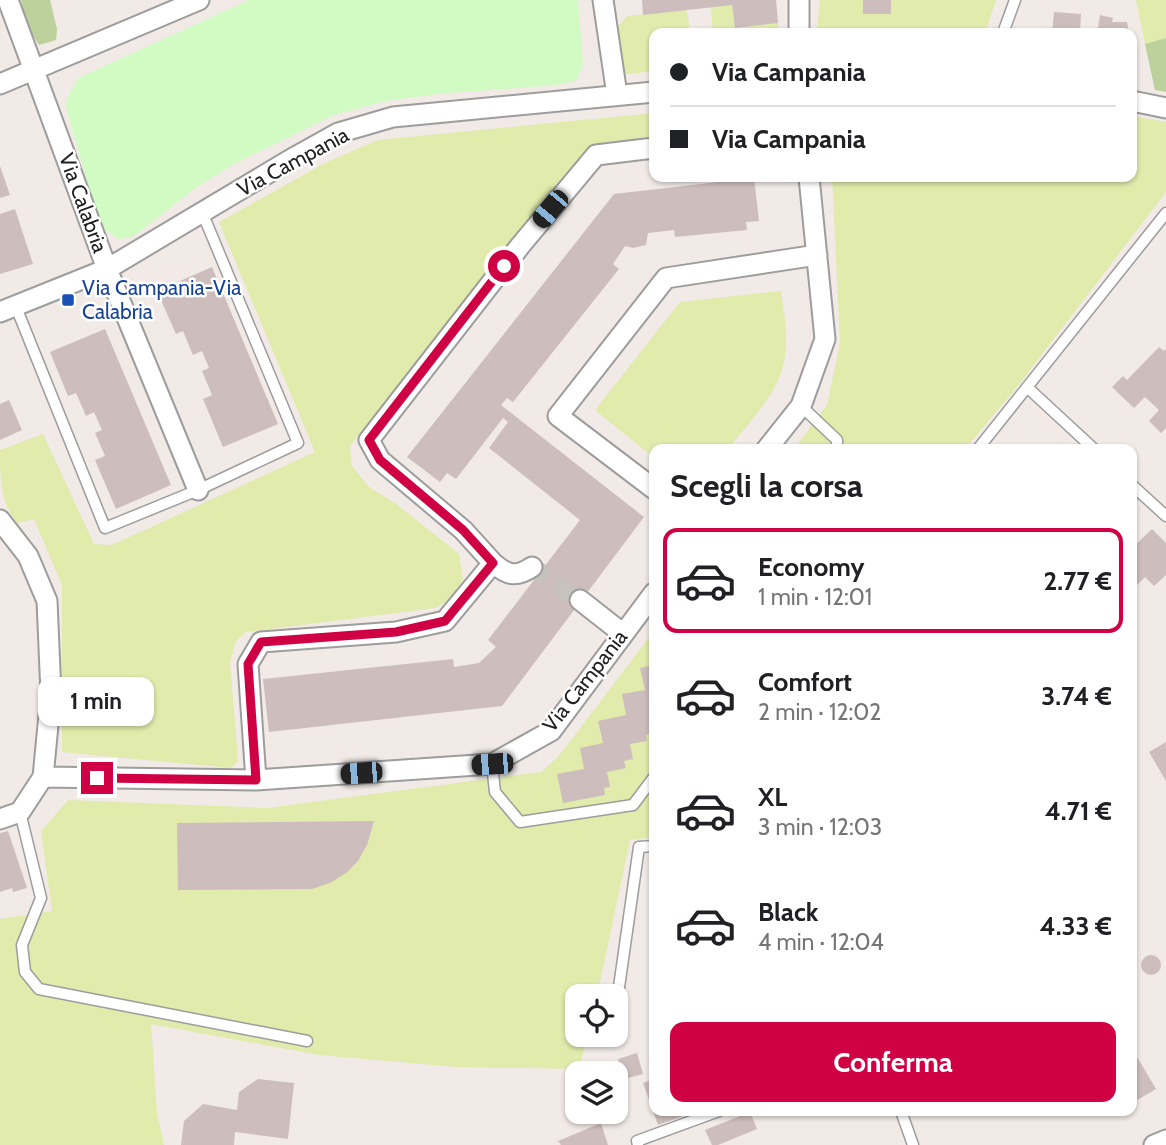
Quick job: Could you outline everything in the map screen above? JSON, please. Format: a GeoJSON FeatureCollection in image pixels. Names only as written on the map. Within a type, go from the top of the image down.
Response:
{"type":"FeatureCollection","features":[{"type":"Feature","properties":{"kind":"street","name":"Via Calabria"},"geometry":{"type":"LineString","coordinates":[[8,0],[107,269],[198,490]]}},
{"type":"Feature","properties":{"kind":"street"},"geometry":{"type":"LineString","coordinates":[[0,84],[199,0]]}},
{"type":"Feature","properties":{"kind":"street"},"geometry":{"type":"LineString","coordinates":[[603,0],[617,95]]}},
{"type":"Feature","properties":{"kind":"street"},"geometry":{"type":"LineString","coordinates":[[799,0],[799,28]]}},
{"type":"Feature","properties":{"kind":"street","name":"Via Campania"},"geometry":{"type":"LineString","coordinates":[[8,309],[107,269],[338,133],[393,117],[649,92]]}},
{"type":"Feature","properties":{"kind":"street"},"geometry":{"type":"LineString","coordinates":[[1137,102],[1166,108]]}},
{"type":"Feature","properties":{"kind":"street"},"geometry":{"type":"LineString","coordinates":[[533,567],[522,574],[503,572],[463,530],[380,460],[369,440],[520,246],[596,155],[649,149]]}},
{"type":"Feature","properties":{"kind":"street"},"geometry":{"type":"LineString","coordinates":[[770,444],[801,406],[825,339],[810,182]]}},
{"type":"Feature","properties":{"kind":"street"},"geometry":{"type":"LineString","coordinates":[[649,485],[558,416],[666,278],[817,255]]}},
{"type":"Feature","properties":{"kind":"street"},"geometry":{"type":"LineString","coordinates":[[0,520],[28,556],[47,601],[51,694],[43,777],[20,811],[0,819]]}},
{"type":"Feature","properties":{"kind":"street"},"geometry":{"type":"LineString","coordinates":[[256,780],[248,664],[261,642],[396,632],[445,621],[493,563]]}},
{"type":"Feature","properties":{"kind":"street","name":"Via Campania"},"geometry":{"type":"LineString","coordinates":[[43,777],[256,780],[492,764],[551,731],[649,599]]}},
{"type":"Feature","properties":{"kind":"street"},"geometry":{"type":"LineString","coordinates":[[580,600],[622,633]]}},
{"type":"Feature","properties":{"kind":"street"},"geometry":{"type":"LineString","coordinates":[[1154,1145],[1166,1140]]}},
{"type":"Feature","properties":{"kind":"lane"},"geometry":{"type":"LineString","coordinates":[[1005,28],[1015,0]]}},
{"type":"Feature","properties":{"kind":"lane"},"geometry":{"type":"LineString","coordinates":[[8,309],[105,528],[198,490],[298,443],[202,212]]}},
{"type":"Feature","properties":{"kind":"lane"},"geometry":{"type":"LineString","coordinates":[[982,444],[1166,213]]}},
{"type":"Feature","properties":{"kind":"lane"},"geometry":{"type":"LineString","coordinates":[[1028,388],[1089,444]]}},
{"type":"Feature","properties":{"kind":"lane"},"geometry":{"type":"LineString","coordinates":[[801,406],[837,440],[837,444]]}},
{"type":"Feature","properties":{"kind":"lane"},"geometry":{"type":"LineString","coordinates":[[1137,490],[1166,516]]}},
{"type":"Feature","properties":{"kind":"lane"},"geometry":{"type":"LineString","coordinates":[[492,764],[495,792],[520,822],[633,804],[649,783]]}},
{"type":"Feature","properties":{"kind":"lane"},"geometry":{"type":"LineString","coordinates":[[20,811],[41,898],[22,945],[25,972],[39,989],[307,1041]]}},
{"type":"Feature","properties":{"kind":"lane"},"geometry":{"type":"LineString","coordinates":[[619,984],[639,847],[649,846]]}},
{"type":"Feature","properties":{"kind":"lane"},"geometry":{"type":"LineString","coordinates":[[638,1145],[637,1141],[705,1116]]}},
{"type":"Feature","properties":{"kind":"lane"},"geometry":{"type":"LineString","coordinates":[[903,1116],[913,1145]]}},
{"type":"Feature","properties":{"kind":"green space"},"geometry":{"type":"Polygon","coordinates":[[[21,0],[50,0],[57,29],[56,40],[39,45],[27,26],[21,0]]]}},
{"type":"Feature","properties":{"kind":"green space"},"geometry":{"type":"Polygon","coordinates":[[[249,0],[578,0],[583,64],[576,81],[386,101],[334,115],[234,164],[194,189],[134,236],[119,239],[104,229],[65,104],[78,78],[249,0]]]}},
{"type":"Feature","properties":{"kind":"green space"},"geometry":{"type":"Polygon","coordinates":[[[820,0],[996,0],[987,28],[817,28],[820,0]]]}},
{"type":"Feature","properties":{"kind":"green space"},"geometry":{"type":"Polygon","coordinates":[[[1136,0],[1166,0],[1166,38],[1145,44],[1136,0]]]}},
{"type":"Feature","properties":{"kind":"green space"},"geometry":{"type":"Polygon","coordinates":[[[732,5],[735,28],[713,28],[711,7],[732,5]]]}},
{"type":"Feature","properties":{"kind":"green space"},"geometry":{"type":"Polygon","coordinates":[[[687,10],[689,28],[649,28],[649,72],[622,75],[616,29],[627,16],[687,10]]]}},
{"type":"Feature","properties":{"kind":"green space"},"geometry":{"type":"Polygon","coordinates":[[[778,23],[778,28],[735,28],[778,23]]]}},
{"type":"Feature","properties":{"kind":"green space"},"geometry":{"type":"Polygon","coordinates":[[[1166,38],[1166,92],[1155,90],[1145,44],[1166,38]]]}},
{"type":"Feature","properties":{"kind":"green space"},"geometry":{"type":"Polygon","coordinates":[[[649,113],[649,139],[589,147],[350,446],[352,466],[369,487],[395,503],[459,554],[463,580],[451,599],[435,608],[246,632],[236,641],[230,662],[238,761],[231,768],[62,752],[62,585],[34,519],[17,523],[7,507],[1,480],[0,450],[43,434],[94,544],[112,545],[315,452],[219,222],[325,163],[378,140],[649,113]]]}},
{"type":"Feature","properties":{"kind":"green space"},"geometry":{"type":"Polygon","coordinates":[[[1137,117],[1166,122],[1166,192],[1017,387],[969,444],[798,444],[827,405],[840,343],[832,182],[1137,182],[1137,117]]]}},
{"type":"Feature","properties":{"kind":"green space"},"geometry":{"type":"Polygon","coordinates":[[[781,291],[786,342],[784,363],[777,383],[765,403],[732,444],[649,444],[649,454],[595,410],[680,302],[781,291]]]}},
{"type":"Feature","properties":{"kind":"green space"},"geometry":{"type":"Polygon","coordinates":[[[649,638],[649,838],[630,840],[600,984],[565,984],[565,1047],[585,1047],[581,1061],[565,1061],[565,1069],[456,1067],[319,1055],[151,1024],[157,1113],[164,1145],[0,1145],[0,919],[52,911],[41,831],[68,800],[267,808],[541,772],[558,757],[649,638]]]}},
{"type":"Feature","properties":{"kind":"building"},"geometry":{"type":"Polygon","coordinates":[[[642,0],[776,0],[778,23],[735,28],[732,5],[643,15],[642,0]]]}},
{"type":"Feature","properties":{"kind":"building"},"geometry":{"type":"Polygon","coordinates":[[[863,0],[891,0],[891,14],[863,14],[863,0]]]}},
{"type":"Feature","properties":{"kind":"building"},"geometry":{"type":"Polygon","coordinates":[[[1054,12],[1081,14],[1080,28],[1052,28],[1054,12]]]}},
{"type":"Feature","properties":{"kind":"building"},"geometry":{"type":"Polygon","coordinates":[[[1100,15],[1113,18],[1112,22],[1127,22],[1128,28],[1098,28],[1100,15]]]}},
{"type":"Feature","properties":{"kind":"building"},"geometry":{"type":"Polygon","coordinates":[[[0,166],[10,195],[0,198],[0,166]]]}},
{"type":"Feature","properties":{"kind":"building"},"geometry":{"type":"Polygon","coordinates":[[[719,182],[754,182],[759,221],[746,222],[747,230],[675,237],[674,230],[648,233],[646,245],[633,248],[625,246],[613,264],[619,269],[513,402],[507,398],[501,405],[644,517],[502,706],[269,732],[263,679],[453,659],[454,667],[479,663],[496,647],[488,640],[580,520],[489,448],[508,422],[503,418],[456,479],[447,473],[440,482],[407,457],[614,194],[719,182]]]}},
{"type":"Feature","properties":{"kind":"building"},"geometry":{"type":"Polygon","coordinates":[[[15,209],[33,264],[0,274],[0,214],[15,209]]]}},
{"type":"Feature","properties":{"kind":"building"},"geometry":{"type":"Polygon","coordinates":[[[212,267],[278,424],[223,447],[203,399],[212,395],[202,371],[209,368],[202,351],[193,355],[183,331],[176,334],[157,291],[212,267]]]}},
{"type":"Feature","properties":{"kind":"building"},"geometry":{"type":"Polygon","coordinates":[[[105,329],[171,485],[116,509],[95,460],[105,456],[95,433],[102,430],[94,412],[86,416],[76,393],[68,396],[50,352],[105,329]]]}},
{"type":"Feature","properties":{"kind":"building"},"geometry":{"type":"Polygon","coordinates":[[[1159,347],[1164,351],[1166,349],[1166,428],[1161,433],[1149,421],[1159,410],[1145,397],[1134,408],[1112,387],[1123,376],[1127,380],[1159,347]]]}},
{"type":"Feature","properties":{"kind":"building"},"geometry":{"type":"Polygon","coordinates":[[[9,400],[22,430],[0,440],[0,404],[9,400]]]}},
{"type":"Feature","properties":{"kind":"building"},"geometry":{"type":"Polygon","coordinates":[[[1152,529],[1166,543],[1166,575],[1154,586],[1145,577],[1137,585],[1137,543],[1152,529]]]}},
{"type":"Feature","properties":{"kind":"building"},"geometry":{"type":"Polygon","coordinates":[[[649,666],[647,741],[630,744],[633,759],[624,761],[626,768],[607,772],[610,787],[604,788],[605,795],[563,803],[557,774],[584,769],[580,748],[603,743],[598,721],[626,715],[622,694],[645,690],[640,668],[649,666]]]}},
{"type":"Feature","properties":{"kind":"building"},"geometry":{"type":"Polygon","coordinates":[[[1166,742],[1166,781],[1149,752],[1166,742]]]}},
{"type":"Feature","properties":{"kind":"building"},"geometry":{"type":"Polygon","coordinates":[[[374,821],[367,845],[358,861],[330,883],[312,889],[178,890],[177,823],[374,821]]]}},
{"type":"Feature","properties":{"kind":"building"},"geometry":{"type":"Polygon","coordinates":[[[8,831],[27,888],[13,892],[12,888],[0,892],[0,833],[8,831]]]}},
{"type":"Feature","properties":{"kind":"building"},"geometry":{"type":"Polygon","coordinates":[[[1151,955],[1158,958],[1161,965],[1158,972],[1151,975],[1144,972],[1141,965],[1144,958],[1151,955]]]}},
{"type":"Feature","properties":{"kind":"building"},"geometry":{"type":"Polygon","coordinates":[[[637,1053],[643,1074],[628,1078],[628,1061],[618,1059],[637,1053]]]}},
{"type":"Feature","properties":{"kind":"building"},"geometry":{"type":"Polygon","coordinates":[[[1137,1057],[1156,1089],[1137,1100],[1137,1057]]]}},
{"type":"Feature","properties":{"kind":"building"},"geometry":{"type":"Polygon","coordinates":[[[258,1079],[294,1083],[288,1139],[235,1132],[234,1145],[181,1145],[184,1121],[203,1104],[237,1110],[239,1092],[258,1079]]]}},
{"type":"Feature","properties":{"kind":"building"},"geometry":{"type":"Polygon","coordinates":[[[649,1081],[649,1100],[643,1083],[649,1081]]]}},
{"type":"Feature","properties":{"kind":"building"},"geometry":{"type":"Polygon","coordinates":[[[655,1116],[683,1116],[658,1125],[655,1116]]]}},
{"type":"Feature","properties":{"kind":"building"},"geometry":{"type":"Polygon","coordinates":[[[740,1116],[752,1116],[757,1129],[718,1145],[712,1145],[705,1130],[740,1116]]]}},
{"type":"Feature","properties":{"kind":"building"},"geometry":{"type":"Polygon","coordinates":[[[601,1124],[608,1145],[561,1145],[558,1141],[601,1124]]]}},
{"type":"Feature","properties":{"kind":"tunnel"},"geometry":{"type":"LineString","coordinates":[[532,567],[580,600]]}},
{"type":"Feature","properties":{"kind":"place","name":"Via Campania-Via Calabria"},"geometry":{"type":"Point","coordinates":[68,300]}},
{"type":"Feature","properties":{"kind":"route"},"geometry":{"type":"LineString","coordinates":[[97,778],[256,780],[248,664],[261,642],[396,632],[445,621],[493,563],[463,530],[380,460],[369,440],[504,266]]}}]}
